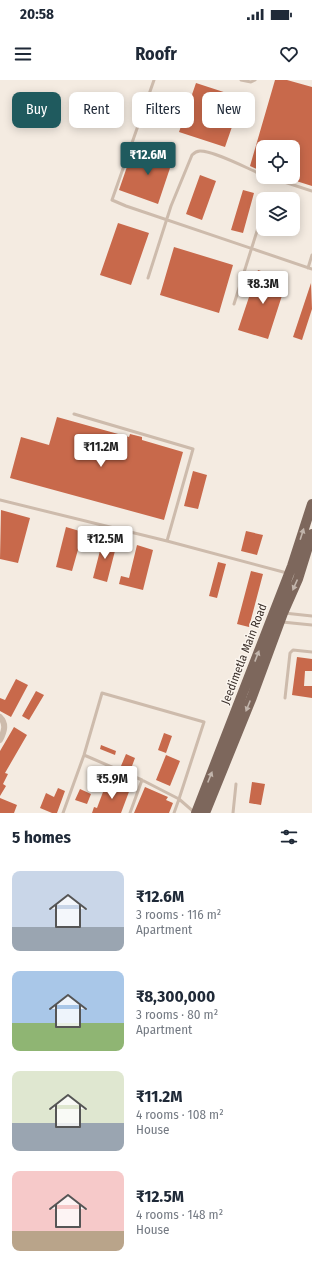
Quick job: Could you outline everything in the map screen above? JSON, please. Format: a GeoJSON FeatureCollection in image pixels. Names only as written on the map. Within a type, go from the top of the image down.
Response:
{"type":"FeatureCollection","features":[{"type":"Feature","properties":{"kind":"main road","name":"Jeedimetla Main Road"},"geometry":{"type":"LineString","coordinates":[[205,813],[290,573],[312,504]]}},
{"type":"Feature","properties":{"kind":"main road","name":"Jeedimetla Main Road"},"geometry":{"type":"LineString","coordinates":[[195,813],[230,739],[252,697],[281,617],[298,579],[312,534]]}},
{"type":"Feature","properties":{"kind":"street"},"geometry":{"type":"LineString","coordinates":[[0,717],[4,720],[5,725],[3,736],[0,740]]}},
{"type":"Feature","properties":{"kind":"lane"},"geometry":{"type":"LineString","coordinates":[[154,80],[112,200],[312,270]]}},
{"type":"Feature","properties":{"kind":"lane"},"geometry":{"type":"LineString","coordinates":[[241,80],[250,82],[255,80]]}},
{"type":"Feature","properties":{"kind":"lane"},"geometry":{"type":"LineString","coordinates":[[148,278],[171,206],[188,160],[195,152],[207,152],[223,157],[256,172]]}},
{"type":"Feature","properties":{"kind":"lane"},"geometry":{"type":"LineString","coordinates":[[290,184],[312,191]]}},
{"type":"Feature","properties":{"kind":"lane"},"geometry":{"type":"LineString","coordinates":[[234,304],[256,236]]}},
{"type":"Feature","properties":{"kind":"lane"},"geometry":{"type":"LineString","coordinates":[[308,268],[312,255]]}},
{"type":"Feature","properties":{"kind":"lane"},"geometry":{"type":"LineString","coordinates":[[74,414],[193,449],[167,541]]}},
{"type":"Feature","properties":{"kind":"lane"},"geometry":{"type":"LineString","coordinates":[[0,500],[290,573]]}},
{"type":"Feature","properties":{"kind":"lane"},"geometry":{"type":"LineString","coordinates":[[281,617],[312,616]]}},
{"type":"Feature","properties":{"kind":"lane"},"geometry":{"type":"LineString","coordinates":[[281,617],[312,625]]}},
{"type":"Feature","properties":{"kind":"lane"},"geometry":{"type":"LineString","coordinates":[[285,698],[290,653],[293,650],[312,652]]}},
{"type":"Feature","properties":{"kind":"lane"},"geometry":{"type":"LineString","coordinates":[[63,813],[84,755],[102,693],[204,722],[174,813]]}},
{"type":"Feature","properties":{"kind":"lane"},"geometry":{"type":"LineString","coordinates":[[84,755],[142,780],[179,799],[195,813]]}},
{"type":"Feature","properties":{"kind":"lane"},"geometry":{"type":"LineString","coordinates":[[130,813],[142,780]]}},
{"type":"Feature","properties":{"kind":"lane"},"geometry":{"type":"LineString","coordinates":[[233,813],[236,784]]}},
{"type":"Feature","properties":{"kind":"building"},"geometry":{"type":"Polygon","coordinates":[[[275,80],[287,80],[312,87],[312,186],[300,182],[300,140],[258,140],[275,80]]]}},
{"type":"Feature","properties":{"kind":"building"},"geometry":{"type":"Polygon","coordinates":[[[196,83],[224,92],[202,92],[202,128],[232,128],[225,147],[179,132],[180,128],[194,128],[193,92],[196,83]]]}},
{"type":"Feature","properties":{"kind":"building"},"geometry":{"type":"Polygon","coordinates":[[[256,145],[256,169],[250,166],[256,145]]]}},
{"type":"Feature","properties":{"kind":"building"},"geometry":{"type":"Polygon","coordinates":[[[149,147],[174,156],[158,204],[119,190],[130,158],[144,163],[149,147]]]}},
{"type":"Feature","properties":{"kind":"building"},"geometry":{"type":"Polygon","coordinates":[[[200,175],[216,181],[202,220],[186,214],[200,175]]]}},
{"type":"Feature","properties":{"kind":"building"},"geometry":{"type":"Polygon","coordinates":[[[243,190],[254,193],[243,233],[231,230],[243,190]]]}},
{"type":"Feature","properties":{"kind":"building"},"geometry":{"type":"Polygon","coordinates":[[[118,223],[149,233],[131,285],[100,275],[118,223]]]}},
{"type":"Feature","properties":{"kind":"building"},"geometry":{"type":"Polygon","coordinates":[[[174,247],[233,265],[219,313],[160,295],[174,247]]]}},
{"type":"Feature","properties":{"kind":"building"},"geometry":{"type":"Polygon","coordinates":[[[258,270],[287,280],[268,339],[238,330],[258,270]]]}},
{"type":"Feature","properties":{"kind":"building"},"geometry":{"type":"Polygon","coordinates":[[[311,283],[312,309],[302,340],[293,337],[311,283]]]}},
{"type":"Feature","properties":{"kind":"building"},"geometry":{"type":"Polygon","coordinates":[[[57,417],[129,437],[130,434],[142,437],[142,440],[183,452],[164,520],[10,478],[21,437],[49,445],[57,417]]]}},
{"type":"Feature","properties":{"kind":"building"},"geometry":{"type":"Polygon","coordinates":[[[193,471],[207,475],[198,509],[184,506],[193,471]]]}},
{"type":"Feature","properties":{"kind":"building"},"geometry":{"type":"Polygon","coordinates":[[[1,510],[30,518],[18,563],[0,559],[1,510]]]}},
{"type":"Feature","properties":{"kind":"building"},"geometry":{"type":"Polygon","coordinates":[[[66,527],[83,532],[72,571],[56,567],[66,527]]]}},
{"type":"Feature","properties":{"kind":"building"},"geometry":{"type":"Polygon","coordinates":[[[246,531],[263,535],[257,555],[241,551],[246,531]]]}},
{"type":"Feature","properties":{"kind":"building"},"geometry":{"type":"Polygon","coordinates":[[[103,539],[117,543],[107,582],[93,578],[103,539]]]}},
{"type":"Feature","properties":{"kind":"building"},"geometry":{"type":"Polygon","coordinates":[[[137,545],[153,550],[143,590],[119,584],[121,576],[129,578],[137,545]]]}},
{"type":"Feature","properties":{"kind":"building"},"geometry":{"type":"Polygon","coordinates":[[[218,562],[226,564],[217,598],[209,596],[218,562]]]}},
{"type":"Feature","properties":{"kind":"building"},"geometry":{"type":"Polygon","coordinates":[[[251,571],[263,574],[249,627],[237,624],[251,571]]]}},
{"type":"Feature","properties":{"kind":"building"},"geometry":{"type":"Polygon","coordinates":[[[297,657],[312,659],[312,671],[305,671],[304,686],[312,686],[312,698],[292,695],[297,657]]]}},
{"type":"Feature","properties":{"kind":"building"},"geometry":{"type":"Polygon","coordinates":[[[16,679],[28,685],[11,717],[0,711],[0,698],[5,700],[16,679]]]}},
{"type":"Feature","properties":{"kind":"building"},"geometry":{"type":"Polygon","coordinates":[[[36,691],[44,695],[29,720],[22,716],[36,691]]]}},
{"type":"Feature","properties":{"kind":"building"},"geometry":{"type":"Polygon","coordinates":[[[14,727],[27,735],[5,773],[8,774],[3,784],[6,786],[0,796],[0,751],[14,727]]]}},
{"type":"Feature","properties":{"kind":"building"},"geometry":{"type":"Polygon","coordinates":[[[164,733],[172,736],[166,753],[158,750],[164,733]]]}},
{"type":"Feature","properties":{"kind":"building"},"geometry":{"type":"Polygon","coordinates":[[[101,745],[116,751],[115,755],[100,749],[101,745]]]}},
{"type":"Feature","properties":{"kind":"building"},"geometry":{"type":"Polygon","coordinates":[[[126,754],[135,758],[132,766],[135,767],[133,771],[121,766],[126,754]]]}},
{"type":"Feature","properties":{"kind":"building"},"geometry":{"type":"Polygon","coordinates":[[[166,755],[180,761],[170,786],[156,780],[166,755]]]}},
{"type":"Feature","properties":{"kind":"building"},"geometry":{"type":"Polygon","coordinates":[[[252,782],[265,784],[261,805],[249,803],[252,782]]]}},
{"type":"Feature","properties":{"kind":"building"},"geometry":{"type":"Polygon","coordinates":[[[114,783],[130,789],[121,813],[92,813],[94,807],[97,808],[106,784],[113,787],[114,783]]]}},
{"type":"Feature","properties":{"kind":"building"},"geometry":{"type":"Polygon","coordinates":[[[145,787],[168,797],[166,800],[173,803],[169,813],[134,813],[145,787]]]}},
{"type":"Feature","properties":{"kind":"building"},"geometry":{"type":"Polygon","coordinates":[[[58,788],[65,791],[57,813],[52,813],[40,808],[46,793],[54,797],[58,788]]]}},
{"type":"Feature","properties":{"kind":"building"},"geometry":{"type":"Polygon","coordinates":[[[80,789],[91,794],[87,804],[75,800],[80,789]]]}},
{"type":"Feature","properties":{"kind":"building"},"geometry":{"type":"Polygon","coordinates":[[[0,798],[17,805],[14,813],[0,813],[0,798]]]}}]}
